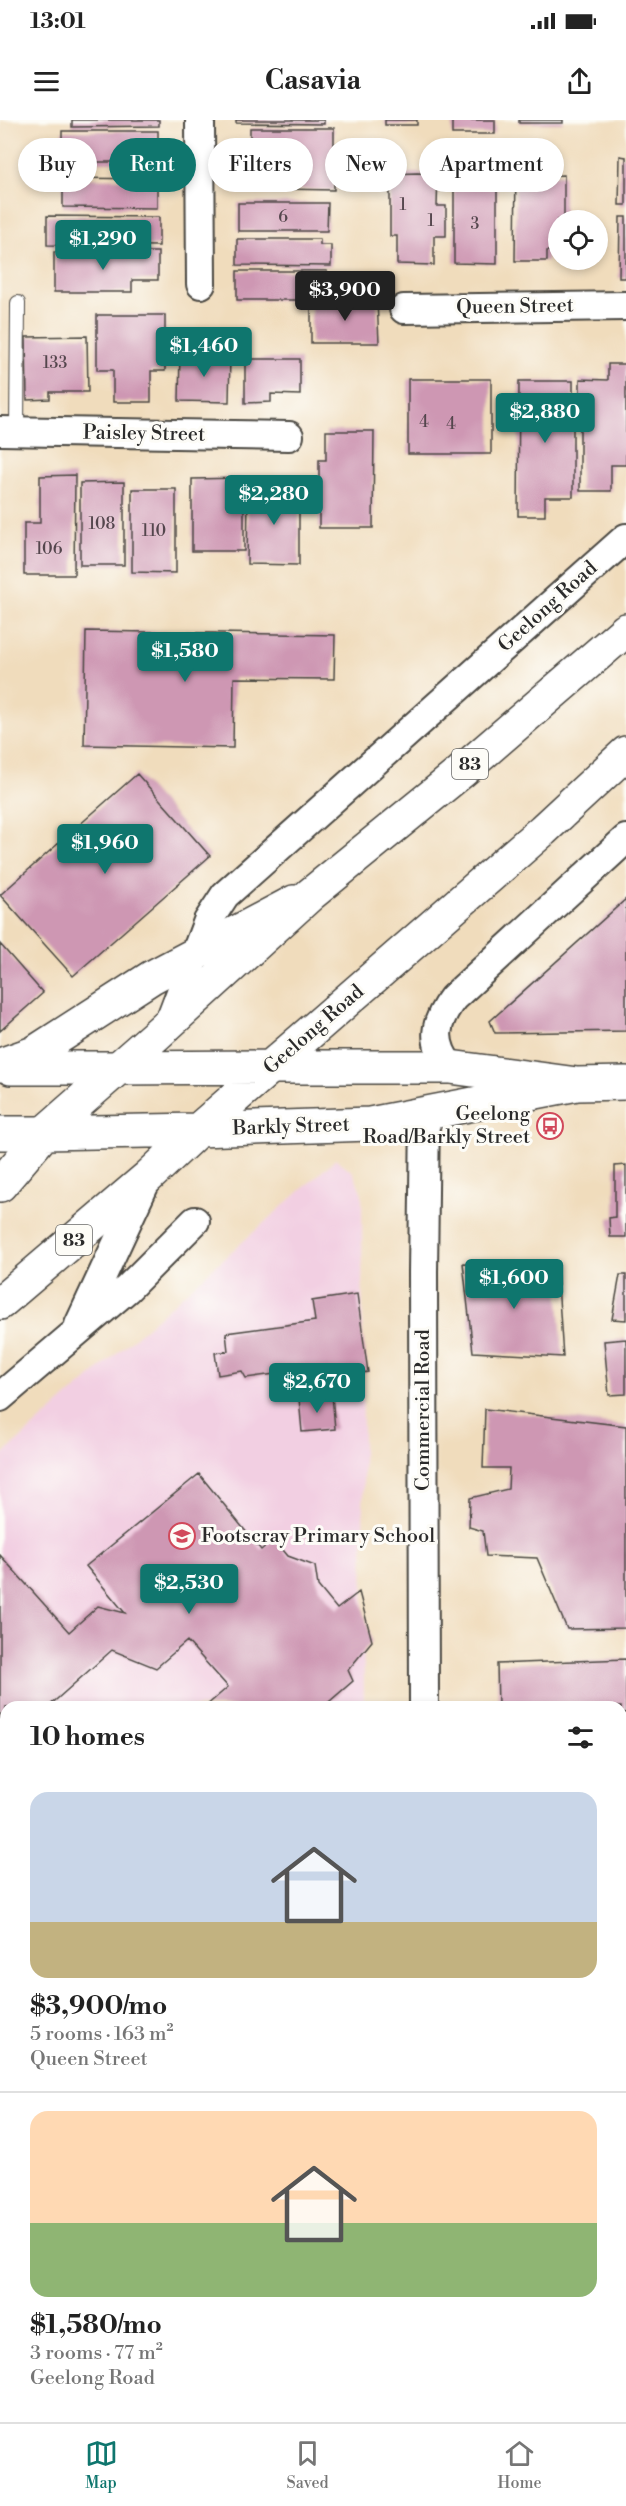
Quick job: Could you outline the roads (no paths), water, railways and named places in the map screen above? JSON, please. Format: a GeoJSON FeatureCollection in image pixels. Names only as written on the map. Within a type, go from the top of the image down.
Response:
{"type":"FeatureCollection","features":[{"type":"Feature","properties":{"kind":"main road","name":"Geelong Road"},"geometry":{"type":"LineString","coordinates":[[0,1185],[44,1133],[311,894],[461,772],[626,630]]}},
{"type":"Feature","properties":{"kind":"main road","name":"Geelong Road"},"geometry":{"type":"LineString","coordinates":[[0,1304],[543,830],[626,753]]}},
{"type":"Feature","properties":{"kind":"main road"},"geometry":{"type":"LineString","coordinates":[[0,1067],[34,1053],[103,1011],[139,985],[311,894]]}},
{"type":"Feature","properties":{"kind":"main road","name":"Barkly Street"},"geometry":{"type":"LineString","coordinates":[[0,1067],[450,1067],[577,1084],[626,1083]]}},
{"type":"Feature","properties":{"kind":"main road","name":"Barkly Street"},"geometry":{"type":"LineString","coordinates":[[0,1133],[198,1130],[370,1124],[577,1084]]}},
{"type":"Feature","properties":{"kind":"street"},"geometry":{"type":"LineString","coordinates":[[200,120],[201,284]]}},
{"type":"Feature","properties":{"kind":"street","name":"Queen Street"},"geometry":{"type":"LineString","coordinates":[[404,309],[626,306]]}},
{"type":"Feature","properties":{"kind":"street","name":"Paisley Street"},"geometry":{"type":"LineString","coordinates":[[9,432],[289,436]]}},
{"type":"Feature","properties":{"kind":"street","name":"Geelong Road"},"geometry":{"type":"LineString","coordinates":[[170,1022],[213,911],[225,895],[626,538]]}},
{"type":"Feature","properties":{"kind":"street"},"geometry":{"type":"LineString","coordinates":[[450,1067],[440,1052],[437,1033],[442,1015],[453,998],[626,839]]}},
{"type":"Feature","properties":{"kind":"street","name":"Commercial Road"},"geometry":{"type":"LineString","coordinates":[[424,1701],[423,1272],[426,1113]]}},
{"type":"Feature","properties":{"kind":"street"},"geometry":{"type":"LineString","coordinates":[[75,1335],[148,1177]]}},
{"type":"Feature","properties":{"kind":"street"},"geometry":{"type":"LineString","coordinates":[[0,1397],[127,1289],[195,1221]]}},
{"type":"Feature","properties":{"kind":"lane"},"geometry":{"type":"LineString","coordinates":[[9,432],[18,303]]}},
{"type":"Feature","properties":{"kind":"place","name":"Geelong Road/Barkly Street"},"geometry":{"type":"Point","coordinates":[550,1126]}},
{"type":"Feature","properties":{"kind":"place","name":"Footscray Primary School"},"geometry":{"type":"Point","coordinates":[182,1536]}}]}
